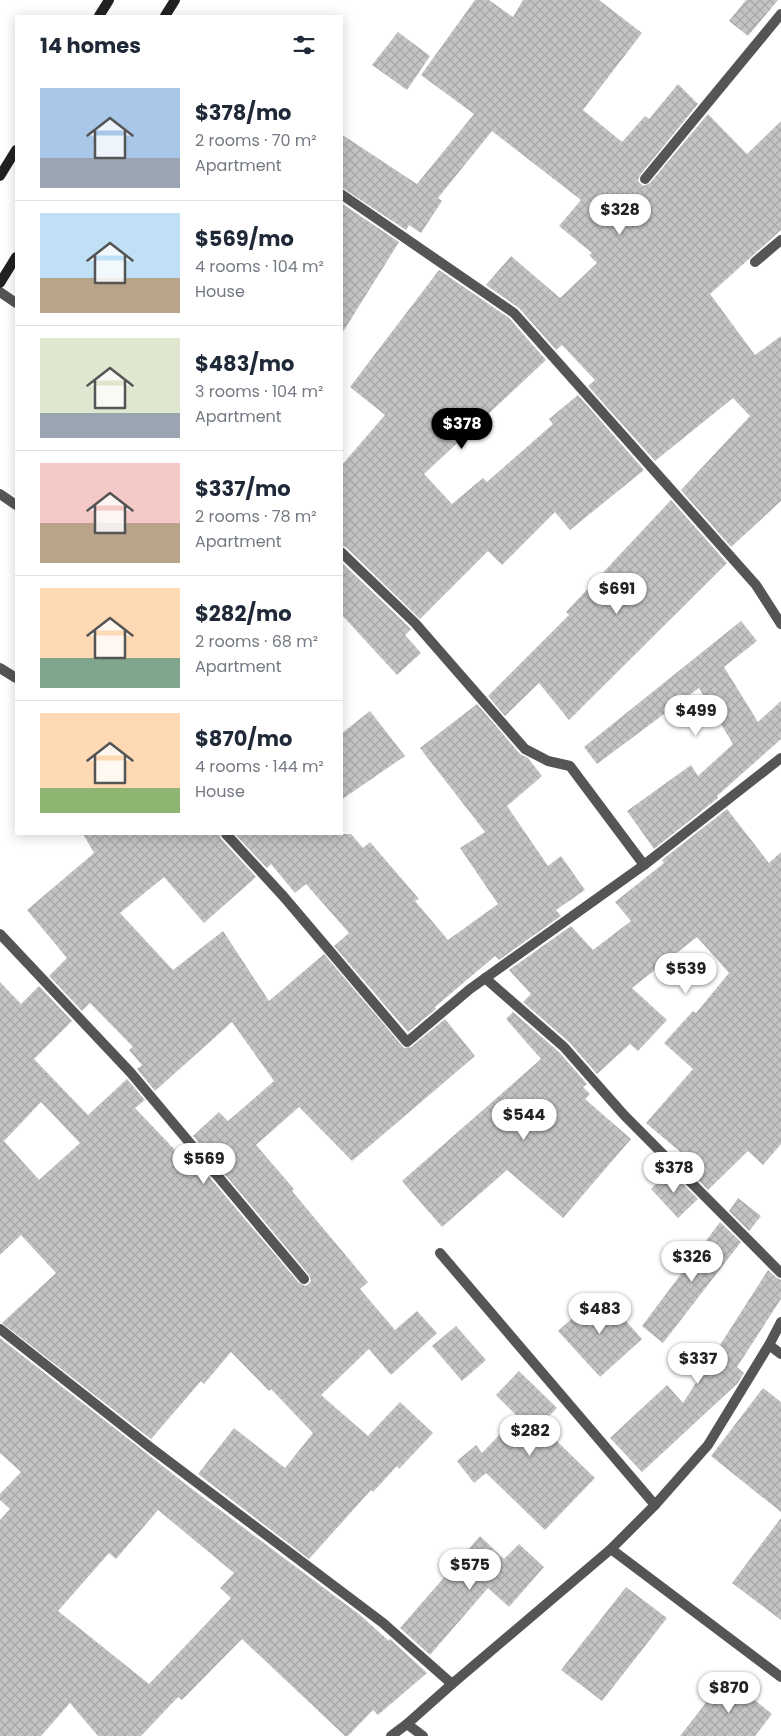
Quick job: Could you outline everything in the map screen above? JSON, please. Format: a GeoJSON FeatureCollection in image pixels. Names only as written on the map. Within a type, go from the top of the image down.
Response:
{"type":"FeatureCollection","features":[{"type":"Feature","properties":{"kind":"main road"},"geometry":{"type":"LineString","coordinates":[[100,15],[109,0]]}},
{"type":"Feature","properties":{"kind":"main road"},"geometry":{"type":"LineString","coordinates":[[166,15],[175,0]]}},
{"type":"Feature","properties":{"kind":"main road"},"geometry":{"type":"LineString","coordinates":[[0,176],[15,152]]}},
{"type":"Feature","properties":{"kind":"main road"},"geometry":{"type":"LineString","coordinates":[[0,283],[15,259]]}},
{"type":"Feature","properties":{"kind":"street"},"geometry":{"type":"LineString","coordinates":[[645,179],[781,14]]}},
{"type":"Feature","properties":{"kind":"street"},"geometry":{"type":"LineString","coordinates":[[343,195],[514,313],[756,585],[781,624]]}},
{"type":"Feature","properties":{"kind":"street"},"geometry":{"type":"LineString","coordinates":[[755,262],[781,240]]}},
{"type":"Feature","properties":{"kind":"street"},"geometry":{"type":"LineString","coordinates":[[0,292],[15,303]]}},
{"type":"Feature","properties":{"kind":"street"},"geometry":{"type":"LineString","coordinates":[[0,494],[15,504]]}},
{"type":"Feature","properties":{"kind":"street"},"geometry":{"type":"LineString","coordinates":[[343,554],[416,623],[525,749],[548,761],[570,766],[644,865]]}},
{"type":"Feature","properties":{"kind":"street"},"geometry":{"type":"LineString","coordinates":[[0,668],[15,677]]}},
{"type":"Feature","properties":{"kind":"street"},"geometry":{"type":"LineString","coordinates":[[227,835],[284,897],[407,1042],[485,978],[644,865],[781,758]]}},
{"type":"Feature","properties":{"kind":"street"},"geometry":{"type":"LineString","coordinates":[[0,934],[131,1073],[304,1279]]}},
{"type":"Feature","properties":{"kind":"street"},"geometry":{"type":"LineString","coordinates":[[485,978],[564,1046],[624,1115],[781,1273]]}},
{"type":"Feature","properties":{"kind":"street"},"geometry":{"type":"LineString","coordinates":[[440,1253],[655,1505]]}},
{"type":"Feature","properties":{"kind":"street"},"geometry":{"type":"LineString","coordinates":[[392,1736],[611,1549],[655,1505],[708,1445],[769,1346],[781,1322]]}},
{"type":"Feature","properties":{"kind":"street"},"geometry":{"type":"LineString","coordinates":[[0,1328],[151,1448],[383,1623],[452,1684]]}},
{"type":"Feature","properties":{"kind":"street"},"geometry":{"type":"LineString","coordinates":[[769,1346],[781,1354]]}},
{"type":"Feature","properties":{"kind":"street"},"geometry":{"type":"LineString","coordinates":[[611,1549],[781,1677]]}},
{"type":"Feature","properties":{"kind":"street"},"geometry":{"type":"LineString","coordinates":[[407,1724],[423,1736]]}},
{"type":"Feature","properties":{"kind":"building"},"geometry":{"type":"Polygon","coordinates":[[[475,0],[489,0],[513,17],[523,0],[599,0],[642,33],[583,110],[622,142],[645,116],[649,119],[678,84],[698,104],[640,175],[638,181],[643,186],[650,183],[708,114],[747,154],[781,121],[781,230],[710,294],[755,355],[781,336],[781,501],[731,547],[681,490],[750,416],[733,398],[655,461],[588,386],[595,380],[562,345],[556,350],[519,308],[486,285],[511,256],[560,298],[597,263],[589,255],[592,253],[559,226],[581,200],[492,131],[438,198],[442,201],[421,233],[409,225],[406,230],[343,188],[343,135],[417,184],[474,114],[421,75],[475,0]]]}},
{"type":"Feature","properties":{"kind":"building"},"geometry":{"type":"Polygon","coordinates":[[[746,0],[778,0],[748,36],[729,21],[746,0]]]}},
{"type":"Feature","properties":{"kind":"building"},"geometry":{"type":"Polygon","coordinates":[[[398,32],[430,56],[407,90],[372,65],[398,32]]]}},
{"type":"Feature","properties":{"kind":"building"},"geometry":{"type":"Polygon","coordinates":[[[343,204],[399,242],[343,332],[343,204]]]}},
{"type":"Feature","properties":{"kind":"building"},"geometry":{"type":"Polygon","coordinates":[[[439,270],[509,318],[546,360],[424,474],[452,504],[483,478],[487,482],[553,424],[549,419],[578,395],[644,470],[570,530],[555,512],[502,565],[488,551],[420,619],[343,546],[343,464],[385,415],[350,387],[439,270]]]}},
{"type":"Feature","properties":{"kind":"building"},"geometry":{"type":"Polygon","coordinates":[[[671,500],[727,563],[569,720],[539,683],[505,716],[488,696],[569,615],[566,612],[671,500]]]}},
{"type":"Feature","properties":{"kind":"building"},"geometry":{"type":"Polygon","coordinates":[[[343,564],[411,629],[405,635],[421,653],[397,675],[343,616],[343,564]]]}},
{"type":"Feature","properties":{"kind":"building"},"geometry":{"type":"Polygon","coordinates":[[[741,621],[757,641],[724,667],[758,722],[781,701],[781,739],[717,796],[718,798],[654,849],[627,811],[691,765],[698,776],[733,744],[699,688],[597,764],[584,747],[741,621]]]}},
{"type":"Feature","properties":{"kind":"building"},"geometry":{"type":"Polygon","coordinates":[[[477,704],[520,754],[528,758],[542,776],[507,806],[548,866],[561,856],[585,890],[556,910],[561,916],[499,960],[495,956],[408,1032],[334,946],[349,933],[306,884],[295,893],[271,864],[267,868],[236,835],[351,834],[363,848],[370,842],[419,899],[415,901],[448,940],[498,904],[460,848],[485,832],[420,748],[477,704]]]}},
{"type":"Feature","properties":{"kind":"building"},"geometry":{"type":"Polygon","coordinates":[[[370,711],[405,756],[343,799],[343,732],[370,711]]]}},
{"type":"Feature","properties":{"kind":"building"},"geometry":{"type":"Polygon","coordinates":[[[727,809],[769,863],[781,852],[781,1144],[763,1165],[748,1151],[708,1190],[680,1161],[685,1156],[646,1123],[693,1069],[664,1043],[693,1011],[696,1013],[729,973],[697,937],[632,988],[667,1020],[638,1051],[630,1044],[597,1074],[569,1042],[523,1002],[531,994],[509,970],[571,926],[593,950],[631,921],[615,902],[664,863],[662,860],[727,809]]]}},
{"type":"Feature","properties":{"kind":"building"},"geometry":{"type":"Polygon","coordinates":[[[84,835],[219,835],[256,877],[204,923],[164,877],[120,913],[173,970],[223,931],[269,1001],[324,954],[404,1048],[411,1047],[445,1019],[475,1056],[352,1161],[299,1107],[256,1145],[294,1189],[292,1191],[368,1282],[360,1289],[395,1330],[417,1311],[437,1333],[391,1375],[369,1349],[321,1395],[368,1436],[400,1402],[433,1433],[399,1469],[397,1466],[373,1492],[371,1490],[309,1559],[198,1474],[234,1428],[285,1468],[313,1433],[271,1389],[269,1391],[231,1352],[204,1384],[201,1381],[151,1439],[2,1323],[56,1273],[21,1235],[0,1255],[0,982],[21,1004],[39,986],[72,1021],[34,1059],[88,1115],[127,1079],[145,1100],[135,1108],[177,1152],[183,1146],[299,1283],[306,1286],[311,1281],[309,1275],[193,1136],[219,1112],[228,1121],[274,1081],[232,1022],[155,1091],[137,1069],[142,1065],[129,1050],[133,1047],[90,1003],[82,1011],[49,976],[67,958],[27,910],[94,853],[84,835]],[[41,1102],[4,1141],[39,1180],[80,1143],[41,1102]]]}},
{"type":"Feature","properties":{"kind":"building"},"geometry":{"type":"Polygon","coordinates":[[[513,1012],[559,1052],[587,1084],[583,1087],[590,1094],[585,1099],[631,1139],[563,1218],[507,1170],[442,1227],[402,1181],[541,1059],[506,1019],[513,1012]]]}},
{"type":"Feature","properties":{"kind":"building"},"geometry":{"type":"Polygon","coordinates":[[[670,1171],[698,1199],[678,1218],[651,1189],[670,1171]]]}},
{"type":"Feature","properties":{"kind":"building"},"geometry":{"type":"Polygon","coordinates":[[[738,1198],[761,1216],[749,1231],[729,1211],[738,1198]]]}},
{"type":"Feature","properties":{"kind":"building"},"geometry":{"type":"Polygon","coordinates":[[[720,1222],[741,1242],[663,1343],[642,1326],[720,1222]]]}},
{"type":"Feature","properties":{"kind":"building"},"geometry":{"type":"Polygon","coordinates":[[[768,1270],[781,1280],[781,1299],[737,1367],[744,1373],[738,1383],[642,1472],[610,1438],[667,1385],[683,1403],[768,1270]]]}},
{"type":"Feature","properties":{"kind":"building"},"geometry":{"type":"Polygon","coordinates":[[[601,1293],[642,1339],[600,1377],[558,1331],[601,1293]]]}},
{"type":"Feature","properties":{"kind":"building"},"geometry":{"type":"Polygon","coordinates":[[[456,1326],[486,1360],[462,1381],[432,1346],[456,1326]]]}},
{"type":"Feature","properties":{"kind":"building"},"geometry":{"type":"Polygon","coordinates":[[[0,1338],[188,1486],[360,1615],[427,1673],[378,1715],[373,1710],[348,1736],[345,1736],[242,1639],[182,1700],[178,1697],[141,1736],[98,1736],[70,1703],[41,1736],[0,1736],[0,1520],[10,1509],[0,1500],[0,1494],[21,1472],[0,1453],[0,1338]],[[158,1510],[116,1559],[109,1553],[58,1611],[149,1684],[231,1598],[220,1588],[234,1573],[158,1510]]]}},
{"type":"Feature","properties":{"kind":"building"},"geometry":{"type":"Polygon","coordinates":[[[519,1371],[557,1408],[540,1425],[595,1478],[545,1530],[486,1473],[474,1483],[457,1461],[476,1445],[482,1453],[517,1416],[496,1395],[519,1371]]]}},
{"type":"Feature","properties":{"kind":"building"},"geometry":{"type":"Polygon","coordinates":[[[763,1388],[781,1402],[781,1512],[711,1456],[763,1388]]]}},
{"type":"Feature","properties":{"kind":"building"},"geometry":{"type":"Polygon","coordinates":[[[781,1518],[781,1620],[732,1583],[781,1518]]]}},
{"type":"Feature","properties":{"kind":"building"},"geometry":{"type":"Polygon","coordinates":[[[480,1536],[504,1559],[519,1544],[544,1567],[509,1607],[488,1588],[430,1655],[400,1628],[480,1536]]]}},
{"type":"Feature","properties":{"kind":"building"},"geometry":{"type":"Polygon","coordinates":[[[626,1587],[667,1618],[602,1701],[561,1670],[626,1587]]]}},
{"type":"Feature","properties":{"kind":"building"},"geometry":{"type":"Polygon","coordinates":[[[726,1677],[772,1714],[755,1736],[680,1736],[726,1677]]]}}]}
